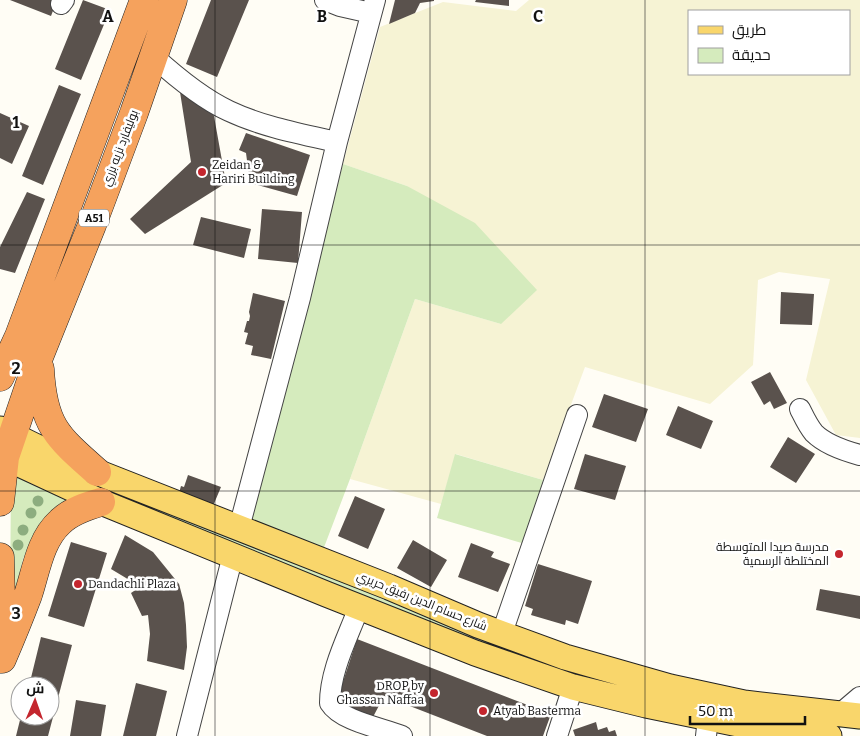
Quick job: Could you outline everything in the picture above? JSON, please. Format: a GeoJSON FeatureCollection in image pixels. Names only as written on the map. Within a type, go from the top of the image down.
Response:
{"type":"FeatureCollection","features":[{"type":"Feature","properties":{"kind":"highway","name":"A51"},"geometry":{"type":"LineString","coordinates":[[0,377],[19,336],[144,0]]}},
{"type":"Feature","properties":{"kind":"highway","name":"بوليفارد نزيه بزري"},"geometry":{"type":"LineString","coordinates":[[5,445],[92,225],[173,0]]}},
{"type":"Feature","properties":{"kind":"highway"},"geometry":{"type":"LineString","coordinates":[[39,358],[41,390],[50,423],[57,434],[72,450],[97,472]]}},
{"type":"Feature","properties":{"kind":"highway","name":"A51"},"geometry":{"type":"LineString","coordinates":[[0,502],[5,445]]}},
{"type":"Feature","properties":{"kind":"highway"},"geometry":{"type":"LineString","coordinates":[[1,663],[28,595],[44,546],[52,532],[60,521],[72,513],[86,506],[101,502]]}},
{"type":"Feature","properties":{"kind":"highway"},"geometry":{"type":"LineString","coordinates":[[0,557],[1,663]]}},
{"type":"Feature","properties":{"kind":"main road","name":"شارع حسام الدين رفيق حريري"},"geometry":{"type":"LineString","coordinates":[[5,445],[51,454],[502,633],[595,667],[670,687],[744,703],[850,715]]}},
{"type":"Feature","properties":{"kind":"main road"},"geometry":{"type":"LineString","coordinates":[[5,445],[101,502],[475,653],[573,687],[707,727],[743,725],[828,736]]}},
{"type":"Feature","properties":{"kind":"street"},"geometry":{"type":"LineString","coordinates":[[239,528],[302,289],[337,142],[373,6],[340,6],[325,0]]}},
{"type":"Feature","properties":{"kind":"street"},"geometry":{"type":"LineString","coordinates":[[154,57],[181,79],[227,110],[247,119],[337,142]]}},
{"type":"Feature","properties":{"kind":"street"},"geometry":{"type":"LineString","coordinates":[[800,409],[811,428],[819,437],[835,446],[860,455]]}},
{"type":"Feature","properties":{"kind":"street"},"geometry":{"type":"LineString","coordinates":[[502,633],[577,415]]}},
{"type":"Feature","properties":{"kind":"street"},"geometry":{"type":"LineString","coordinates":[[187,736],[233,555]]}},
{"type":"Feature","properties":{"kind":"street"},"geometry":{"type":"LineString","coordinates":[[359,607],[333,678],[330,703],[338,712],[348,717],[402,736]]}},
{"type":"Feature","properties":{"kind":"street"},"geometry":{"type":"LineString","coordinates":[[557,736],[573,687]]}},
{"type":"Feature","properties":{"kind":"street"},"geometry":{"type":"LineString","coordinates":[[850,715],[860,697]]}},
{"type":"Feature","properties":{"kind":"shaded area"},"geometry":{"type":"Polygon","coordinates":[[[529,0],[860,0],[860,438],[836,435],[806,380],[830,279],[779,272],[758,280],[753,365],[710,404],[585,367],[543,480],[456,454],[441,504],[350,479],[415,299],[501,324],[407,186],[343,164],[380,27],[443,2],[516,11],[529,0]]]}},
{"type":"Feature","properties":{"kind":"green space"},"geometry":{"type":"Polygon","coordinates":[[[343,164],[407,186],[475,223],[537,290],[501,324],[415,299],[323,550],[251,523],[343,164]]]}},
{"type":"Feature","properties":{"kind":"green space"},"geometry":{"type":"Polygon","coordinates":[[[455,454],[543,480],[525,544],[437,518],[455,454]]]}},
{"type":"Feature","properties":{"kind":"green space"},"geometry":{"type":"Polygon","coordinates":[[[25,455],[451,622],[860,721],[860,730],[744,717],[575,679],[447,635],[22,460],[25,455]]]}},
{"type":"Feature","properties":{"kind":"green space"},"geometry":{"type":"Polygon","coordinates":[[[11,473],[85,501],[36,531],[23,559],[10,612],[11,473]]]}},
{"type":"Feature","properties":{"kind":"building"},"geometry":{"type":"Polygon","coordinates":[[[10,0],[57,0],[51,16],[10,0]]]}},
{"type":"Feature","properties":{"kind":"building"},"geometry":{"type":"Polygon","coordinates":[[[83,0],[110,10],[81,80],[55,69],[83,0]]]}},
{"type":"Feature","properties":{"kind":"building"},"geometry":{"type":"Polygon","coordinates":[[[211,0],[249,0],[217,77],[186,64],[211,0]]]}},
{"type":"Feature","properties":{"kind":"building"},"geometry":{"type":"Polygon","coordinates":[[[395,0],[434,1],[420,3],[415,13],[389,24],[395,0]]]}},
{"type":"Feature","properties":{"kind":"building"},"geometry":{"type":"Polygon","coordinates":[[[476,0],[509,0],[509,6],[475,2],[476,0]]]}},
{"type":"Feature","properties":{"kind":"building"},"geometry":{"type":"Polygon","coordinates":[[[59,85],[81,94],[43,185],[22,176],[59,85]]]}},
{"type":"Feature","properties":{"kind":"building","name":"Zeidan & Hariri Building"},"geometry":{"type":"Polygon","coordinates":[[[180,92],[196,93],[212,105],[226,183],[145,234],[130,219],[191,162],[180,92]]]}},
{"type":"Feature","properties":{"kind":"building"},"geometry":{"type":"Polygon","coordinates":[[[0,113],[29,126],[12,164],[0,158],[0,113]]]}},
{"type":"Feature","properties":{"kind":"building"},"geometry":{"type":"Polygon","coordinates":[[[246,133],[310,155],[297,196],[250,183],[246,153],[239,150],[246,133]]]}},
{"type":"Feature","properties":{"kind":"building"},"geometry":{"type":"Polygon","coordinates":[[[27,192],[45,199],[15,273],[0,269],[0,247],[27,192]]]}},
{"type":"Feature","properties":{"kind":"building"},"geometry":{"type":"Polygon","coordinates":[[[262,209],[302,212],[298,263],[258,259],[262,209]]]}},
{"type":"Feature","properties":{"kind":"building"},"geometry":{"type":"Polygon","coordinates":[[[201,217],[251,229],[244,258],[193,245],[201,217]]]}},
{"type":"Feature","properties":{"kind":"building"},"geometry":{"type":"Polygon","coordinates":[[[781,292],[814,294],[812,325],[780,324],[781,292]]]}},
{"type":"Feature","properties":{"kind":"building"},"geometry":{"type":"Polygon","coordinates":[[[253,293],[285,301],[271,359],[251,355],[253,346],[245,344],[248,333],[244,332],[247,321],[249,321],[253,293]]]}},
{"type":"Feature","properties":{"kind":"building"},"geometry":{"type":"Polygon","coordinates":[[[770,372],[787,403],[774,409],[770,401],[764,405],[751,382],[770,372]]]}},
{"type":"Feature","properties":{"kind":"building"},"geometry":{"type":"Polygon","coordinates":[[[604,394],[648,409],[636,442],[592,427],[604,394]]]}},
{"type":"Feature","properties":{"kind":"building"},"geometry":{"type":"Polygon","coordinates":[[[678,406],[713,421],[701,449],[666,435],[678,406]]]}},
{"type":"Feature","properties":{"kind":"building"},"geometry":{"type":"Polygon","coordinates":[[[788,437],[815,454],[796,483],[770,467],[788,437]]]}},
{"type":"Feature","properties":{"kind":"building"},"geometry":{"type":"Polygon","coordinates":[[[585,454],[626,466],[615,500],[574,489],[585,454]]]}},
{"type":"Feature","properties":{"kind":"building"},"geometry":{"type":"Polygon","coordinates":[[[188,475],[221,487],[213,506],[179,493],[181,486],[184,487],[188,475]]]}},
{"type":"Feature","properties":{"kind":"building"},"geometry":{"type":"Polygon","coordinates":[[[355,496],[385,509],[368,549],[338,536],[355,496]]]}},
{"type":"Feature","properties":{"kind":"building"},"geometry":{"type":"Polygon","coordinates":[[[125,535],[153,552],[179,584],[184,603],[186,625],[187,647],[184,670],[147,661],[150,634],[148,615],[142,616],[131,593],[137,589],[126,578],[111,569],[125,535]]]}},
{"type":"Feature","properties":{"kind":"building"},"geometry":{"type":"Polygon","coordinates":[[[413,540],[447,560],[431,587],[397,568],[413,540]]]}},
{"type":"Feature","properties":{"kind":"building","name":"Dandachli Plaza"},"geometry":{"type":"Polygon","coordinates":[[[71,542],[107,553],[84,627],[48,616],[71,542]]]}},
{"type":"Feature","properties":{"kind":"building"},"geometry":{"type":"Polygon","coordinates":[[[471,543],[494,552],[491,557],[510,564],[498,592],[458,577],[471,543]]]}},
{"type":"Feature","properties":{"kind":"building"},"geometry":{"type":"Polygon","coordinates":[[[538,564],[592,581],[578,624],[566,620],[565,625],[531,615],[533,609],[525,606],[538,564]]]}},
{"type":"Feature","properties":{"kind":"building"},"geometry":{"type":"Polygon","coordinates":[[[820,589],[860,596],[860,619],[816,610],[820,589]]]}},
{"type":"Feature","properties":{"kind":"building"},"geometry":{"type":"Polygon","coordinates":[[[41,637],[72,645],[60,690],[60,676],[31,676],[41,637]]]}},
{"type":"Feature","properties":{"kind":"building"},"geometry":{"type":"Polygon","coordinates":[[[357,639],[551,714],[543,736],[487,736],[384,696],[373,717],[336,703],[357,639]]]}},
{"type":"Feature","properties":{"kind":"building"},"geometry":{"type":"Polygon","coordinates":[[[136,683],[167,691],[156,736],[123,736],[136,683]]]}},
{"type":"Feature","properties":{"kind":"building"},"geometry":{"type":"Polygon","coordinates":[[[76,700],[106,705],[101,736],[70,736],[76,700]]]}},
{"type":"Feature","properties":{"kind":"building"},"geometry":{"type":"Polygon","coordinates":[[[596,722],[598,730],[607,727],[609,732],[615,730],[617,736],[575,736],[573,730],[596,722]]]}},
{"type":"Feature","properties":{"kind":"building"},"geometry":{"type":"Polygon","coordinates":[[[18,726],[51,726],[48,736],[16,736],[18,726]]]}},
{"type":"Feature","properties":{"kind":"place","name":"Zeidan & Hariri Building"},"geometry":{"type":"Point","coordinates":[202,172]}},
{"type":"Feature","properties":{"kind":"place","name":"مدرسة صيدا المتوسطة المختلطة الرسمية"},"geometry":{"type":"Point","coordinates":[839,554]}},
{"type":"Feature","properties":{"kind":"place","name":"Dandachli Plaza"},"geometry":{"type":"Point","coordinates":[78,584]}},
{"type":"Feature","properties":{"kind":"place","name":"DROP by Ghassan Naffaa"},"geometry":{"type":"Point","coordinates":[434,693]}},
{"type":"Feature","properties":{"kind":"place","name":"Atyab Basterma"},"geometry":{"type":"Point","coordinates":[483,711]}}]}
